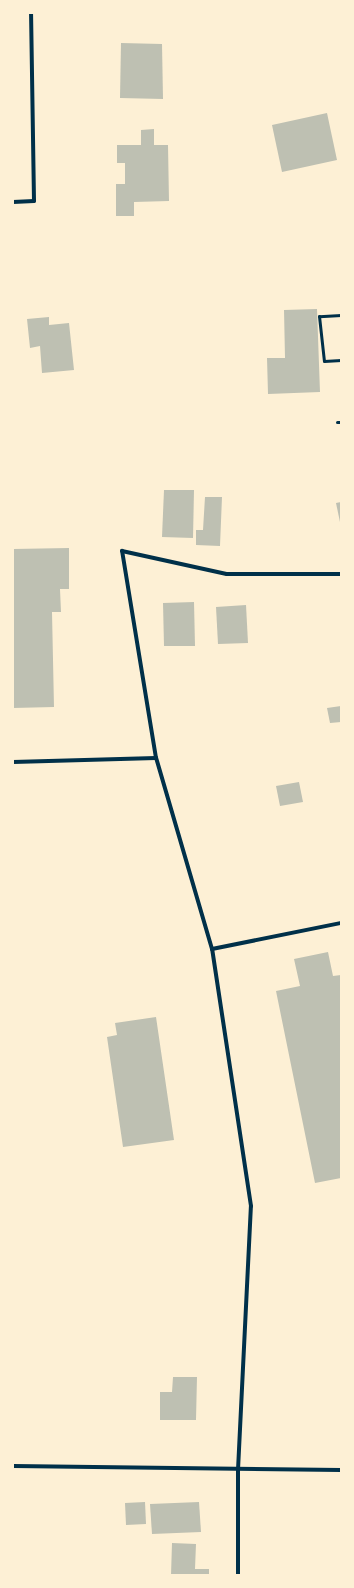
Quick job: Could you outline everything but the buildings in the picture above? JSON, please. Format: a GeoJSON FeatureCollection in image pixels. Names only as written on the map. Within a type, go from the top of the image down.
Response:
{"type":"FeatureCollection","features":[{"type":"Feature","properties":{"kind":"street"},"geometry":{"type":"LineString","coordinates":[[13,202],[34,201],[31,13]]}},
{"type":"Feature","properties":{"kind":"street"},"geometry":{"type":"LineString","coordinates":[[238,1575],[238,1470],[251,1206],[212,949],[156,758],[122,551],[227,574],[341,574]]}},
{"type":"Feature","properties":{"kind":"street"},"geometry":{"type":"LineString","coordinates":[[13,762],[156,758]]}},
{"type":"Feature","properties":{"kind":"street"},"geometry":{"type":"LineString","coordinates":[[212,949],[341,923]]}},
{"type":"Feature","properties":{"kind":"street"},"geometry":{"type":"LineString","coordinates":[[13,1466],[238,1470],[341,1470]]}},
{"type":"Feature","properties":{"kind":"lane"},"geometry":{"type":"LineString","coordinates":[[341,315],[319,316],[324,361],[341,360]]}}]}
